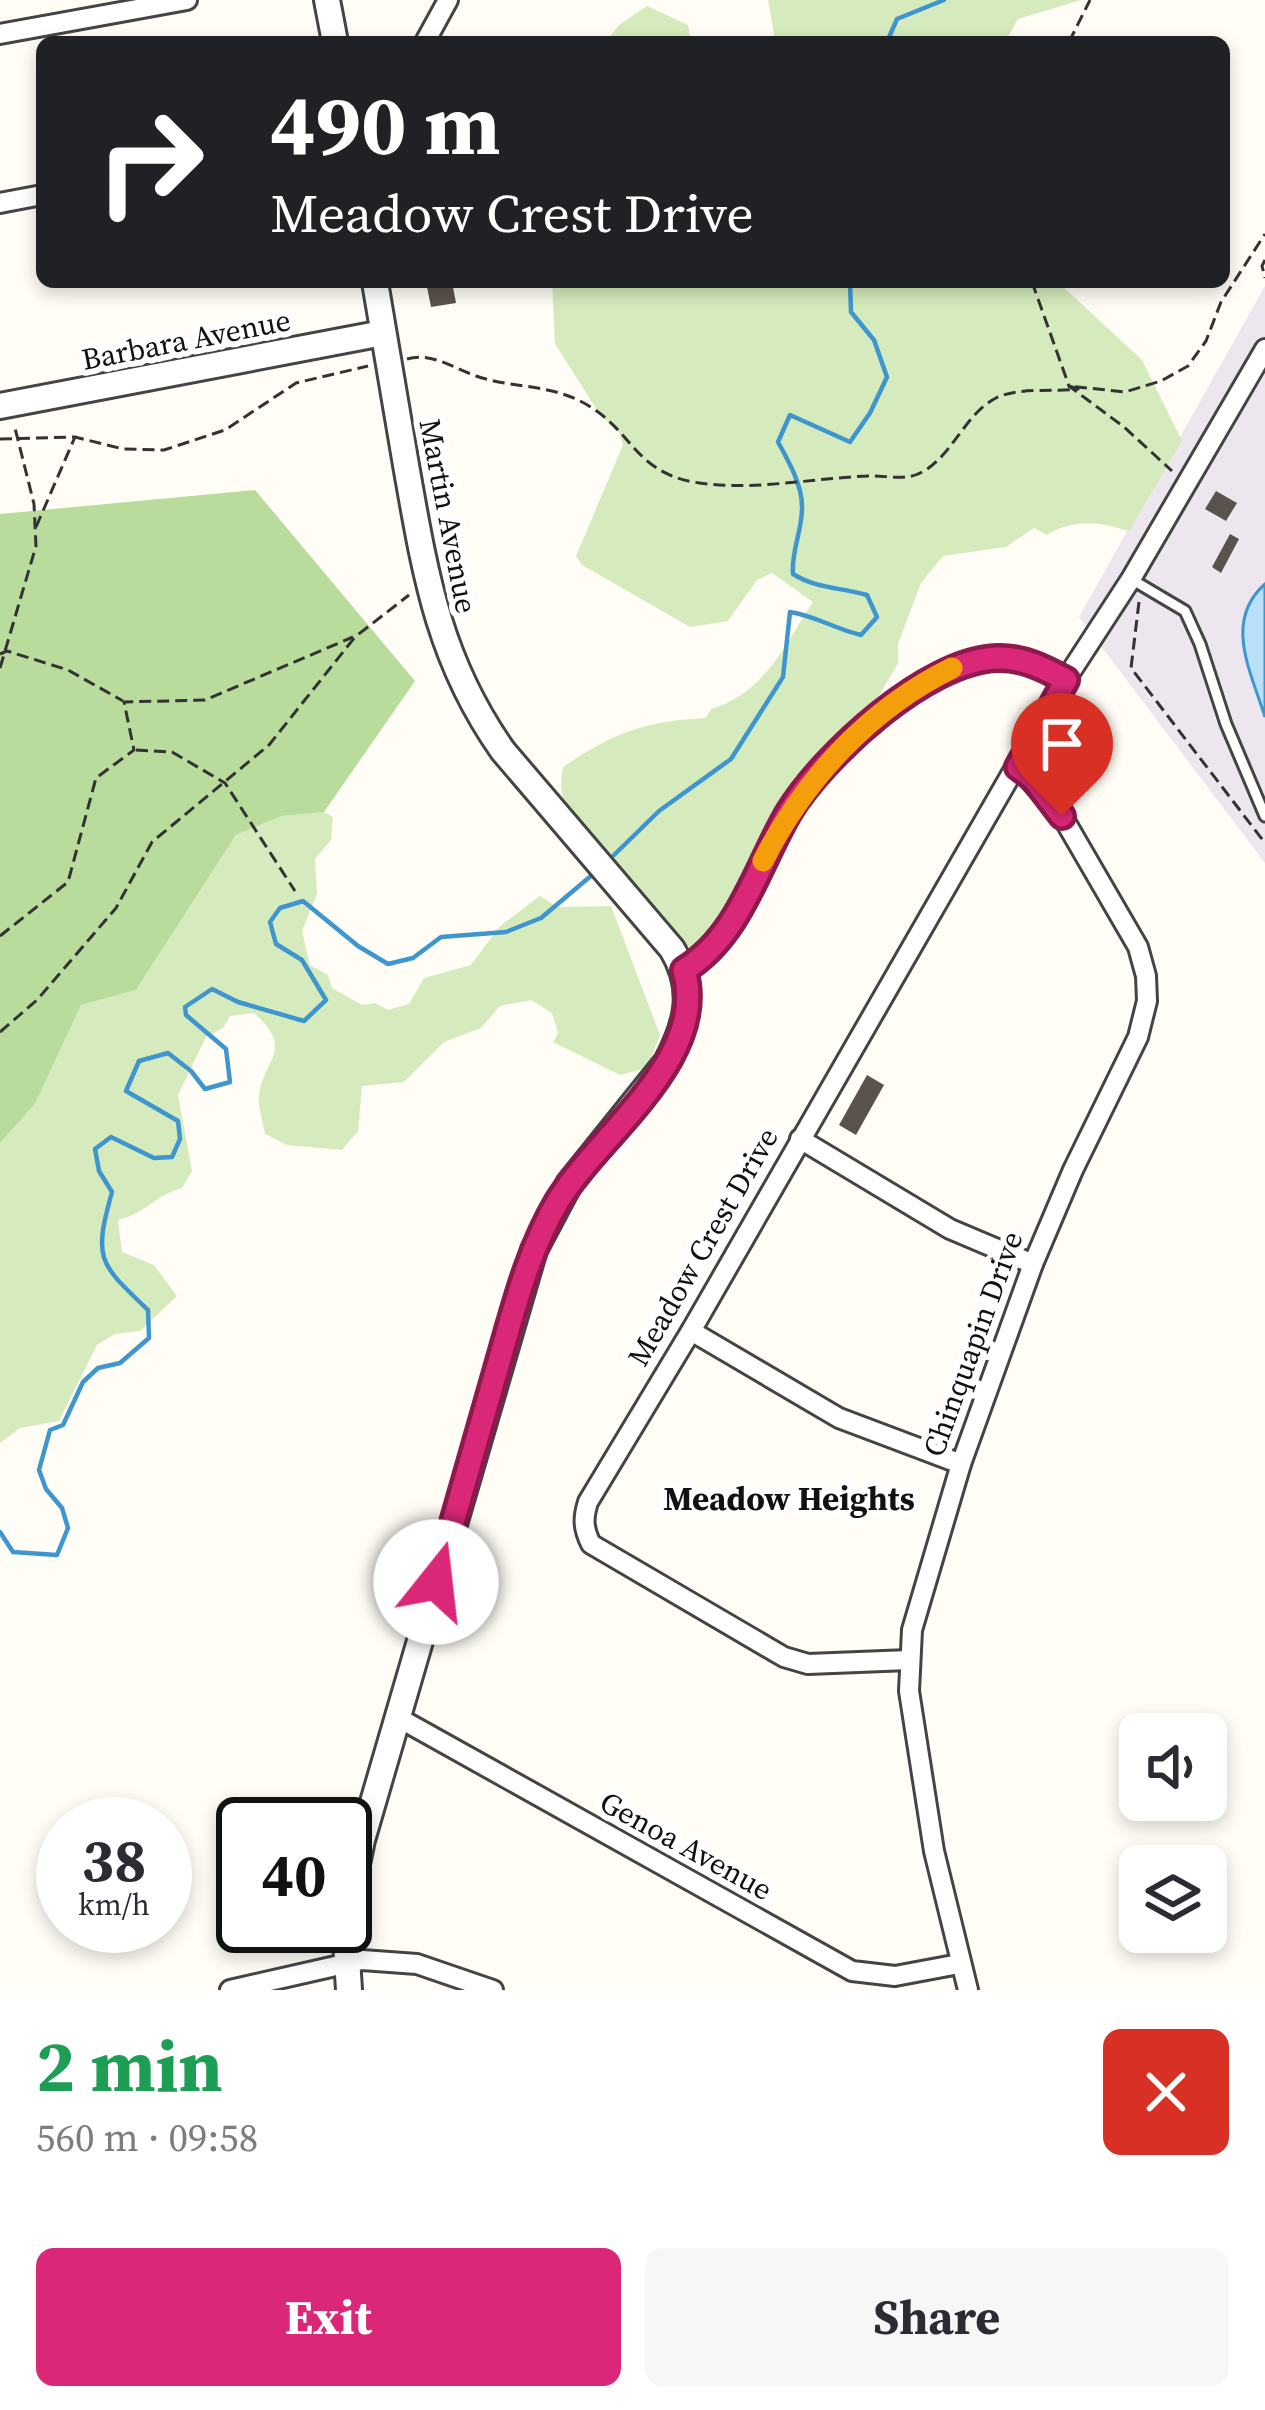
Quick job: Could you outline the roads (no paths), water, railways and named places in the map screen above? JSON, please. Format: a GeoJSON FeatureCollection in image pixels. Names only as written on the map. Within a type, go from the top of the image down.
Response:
{"type":"FeatureCollection","features":[{"type":"Feature","properties":{"kind":"street"},"geometry":{"type":"LineString","coordinates":[[0,34],[187,0]]}},
{"type":"Feature","properties":{"kind":"street"},"geometry":{"type":"LineString","coordinates":[[327,0],[334,36]]}},
{"type":"Feature","properties":{"kind":"street"},"geometry":{"type":"LineString","coordinates":[[428,36],[448,0]]}},
{"type":"Feature","properties":{"kind":"street"},"geometry":{"type":"LineString","coordinates":[[0,203],[36,196]]}},
{"type":"Feature","properties":{"kind":"street","name":"Martin Avenue"},"geometry":{"type":"LineString","coordinates":[[376,288],[427,585],[448,654],[480,718],[653,924],[684,970]]}},
{"type":"Feature","properties":{"kind":"street","name":"Barbara Avenue"},"geometry":{"type":"LineString","coordinates":[[4,405],[383,333]]}},
{"type":"Feature","properties":{"kind":"street","name":"Meadow Crest Drive"},"geometry":{"type":"LineString","coordinates":[[909,1660],[808,1664],[784,1657],[590,1544],[584,1531],[588,1502],[1066,680],[1136,582],[1186,484],[1259,372],[1265,349]]}},
{"type":"Feature","properties":{"kind":"street"},"geometry":{"type":"LineString","coordinates":[[372,1807],[534,1250],[569,1184],[653,1083],[678,1041],[689,999],[684,970],[704,958],[728,930],[803,791],[842,749],[922,685],[958,665],[998,658],[1034,664],[1066,680]]}},
{"type":"Feature","properties":{"kind":"street","name":"Chinquapin Drive"},"geometry":{"type":"LineString","coordinates":[[968,1990],[934,1851],[909,1691],[920,1594],[961,1463],[1034,1264],[1073,1169],[1138,1037],[1147,1001],[1147,976],[1138,947],[1062,816],[1033,778],[1018,767]]}},
{"type":"Feature","properties":{"kind":"street"},"geometry":{"type":"LineString","coordinates":[[800,1139],[950,1229],[1034,1264]]}},
{"type":"Feature","properties":{"kind":"street"},"geometry":{"type":"LineString","coordinates":[[691,1331],[839,1418],[961,1463]]}},
{"type":"Feature","properties":{"kind":"street","name":"Genoa Avenue"},"geometry":{"type":"LineString","coordinates":[[397,1718],[828,1961],[874,1976],[959,1964]]}},
{"type":"Feature","properties":{"kind":"street"},"geometry":{"type":"LineString","coordinates":[[344,1953],[349,1990]]}},
{"type":"Feature","properties":{"kind":"street"},"geometry":{"type":"LineString","coordinates":[[230,1990],[362,1960],[417,1964],[493,1990]]}},
{"type":"Feature","properties":{"kind":"lane"},"geometry":{"type":"LineString","coordinates":[[1136,582],[1185,610],[1265,816]]}},
{"type":"Feature","properties":{"kind":"water"},"geometry":{"type":"Polygon","coordinates":[[[1265,584],[1265,717],[1248,665],[1243,630],[1252,598],[1265,584]]]}},
{"type":"Feature","properties":{"kind":"waterway"},"geometry":{"type":"LineString","coordinates":[[890,36],[897,19],[944,0]]}},
{"type":"Feature","properties":{"kind":"waterway"},"geometry":{"type":"LineString","coordinates":[[614,855],[659,811],[731,759],[783,677],[790,612],[861,635],[877,617],[867,595],[793,574],[801,498],[778,442],[790,415],[850,442],[887,377],[874,340],[851,312],[850,288]]}},
{"type":"Feature","properties":{"kind":"waterway"},"geometry":{"type":"LineString","coordinates":[[0,1532],[13,1552],[57,1555],[68,1528],[39,1470],[50,1430],[63,1425],[83,1382],[98,1368],[120,1363],[149,1338],[148,1310],[104,1259],[103,1233],[112,1192],[99,1171],[95,1149],[111,1137],[154,1158],[172,1157],[180,1139],[178,1121],[126,1091],[139,1061],[168,1053],[205,1089],[230,1082],[226,1049],[186,1015],[185,1007],[212,989],[238,1002],[304,1021],[326,1000],[302,960],[276,944],[270,922],[280,908],[303,901],[388,964],[413,958],[441,937],[506,932],[541,918],[592,875]]}},
{"type":"Feature","properties":{"kind":"district","name":"Meadow Heights"},"geometry":{"type":"Point","coordinates":[789,1498]}}]}
